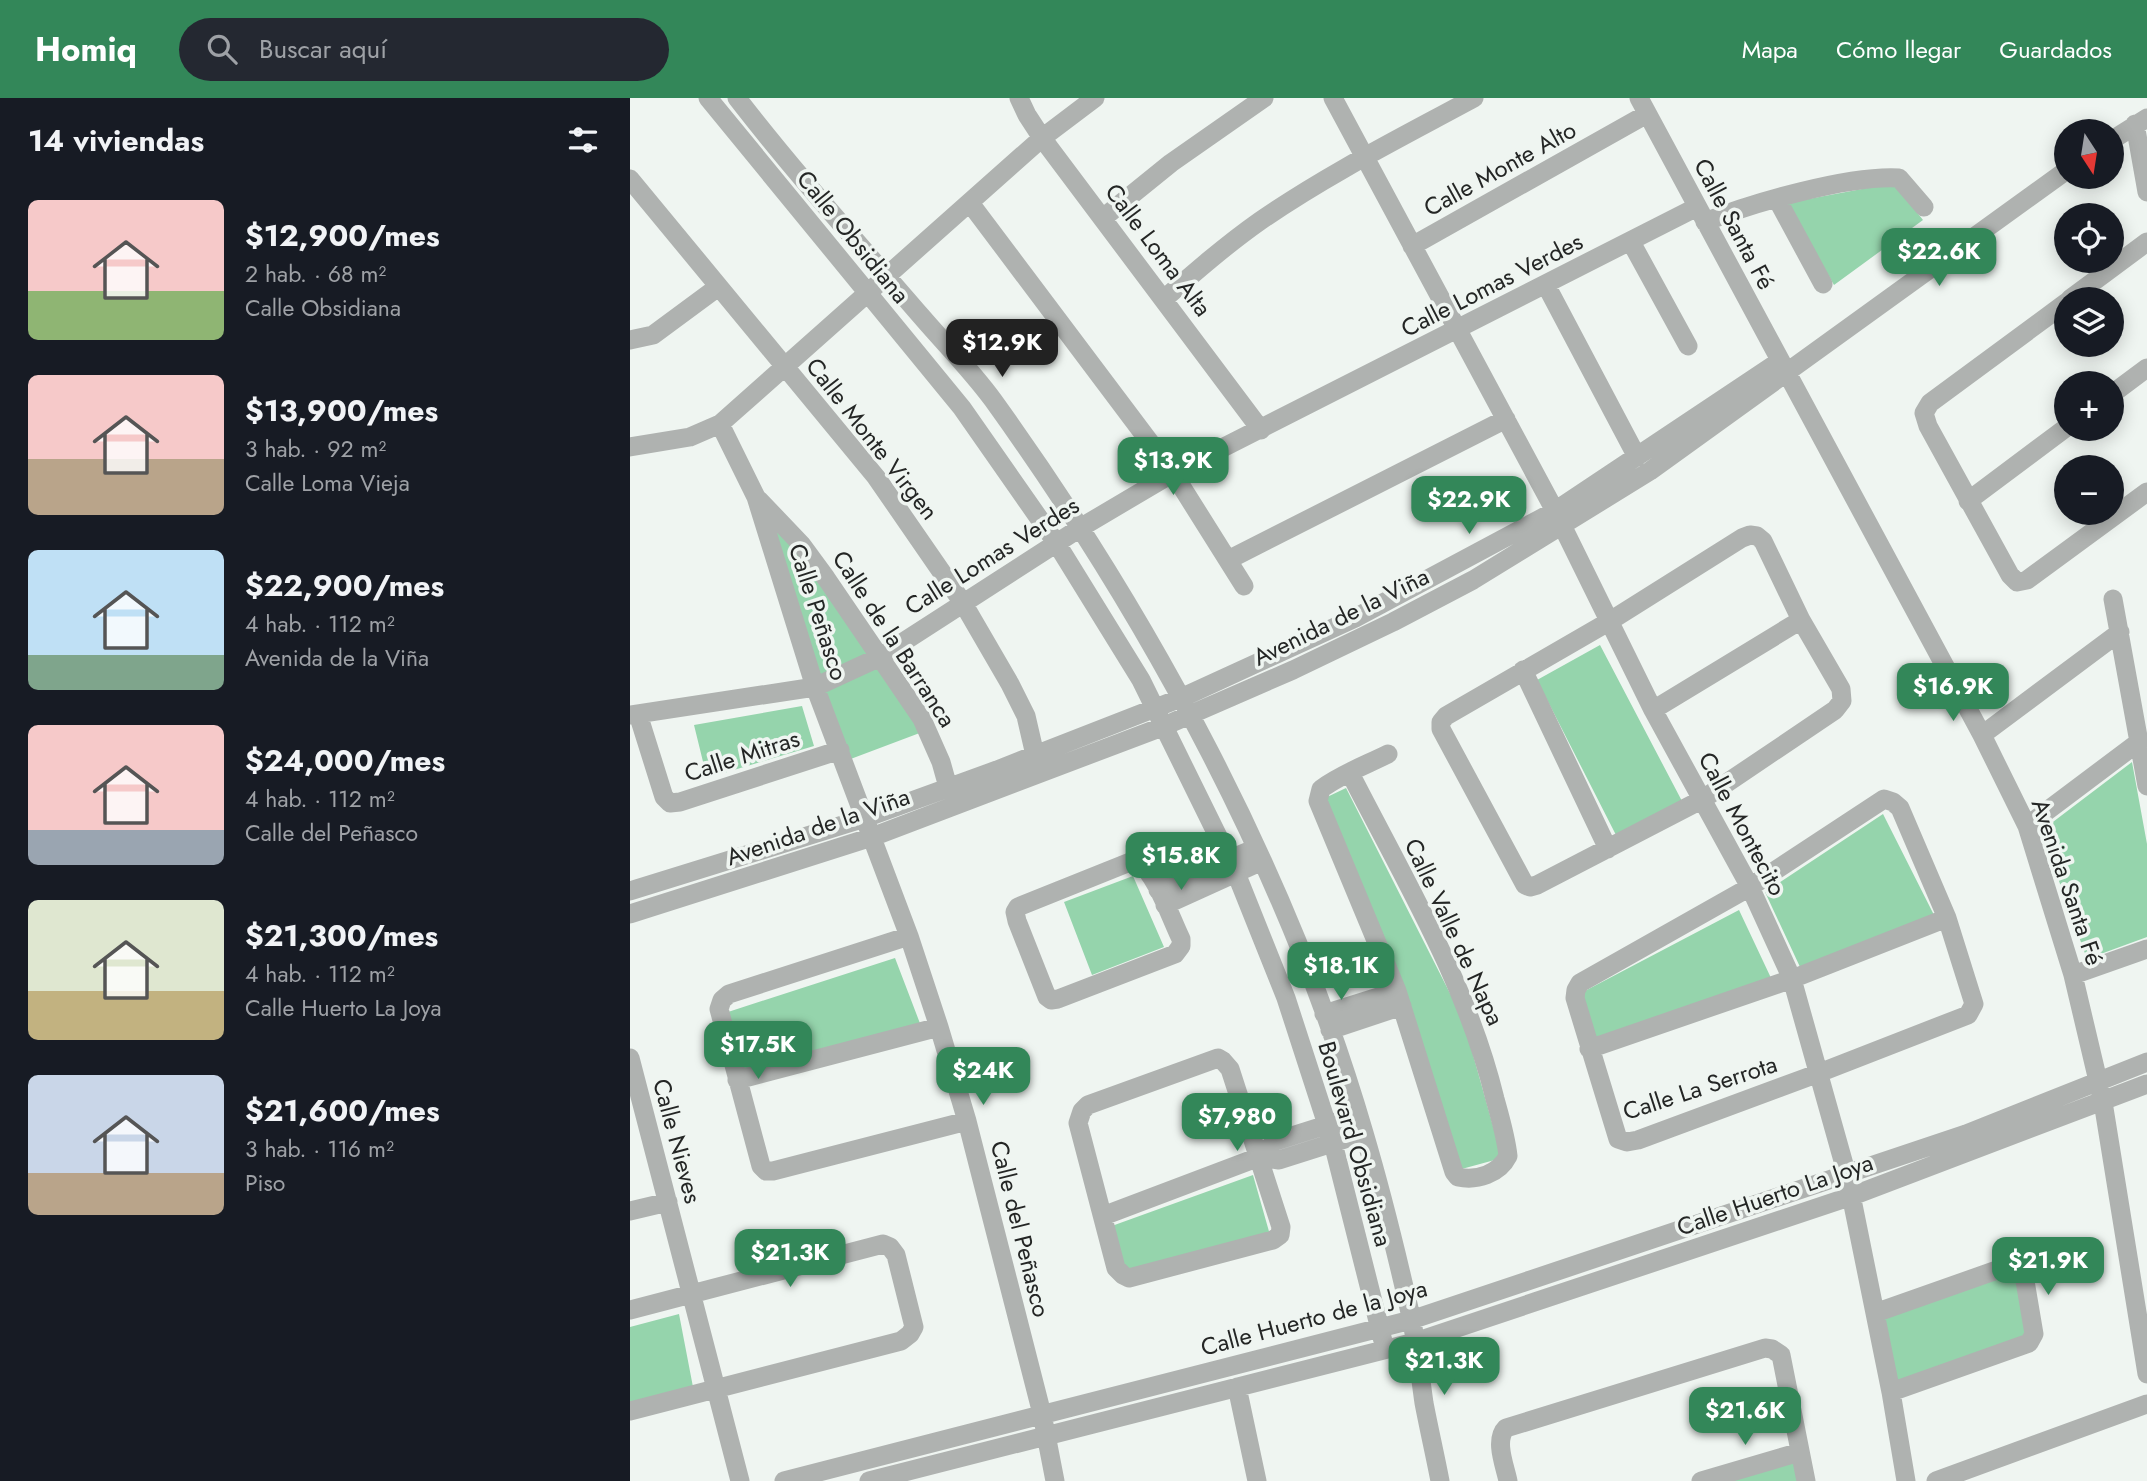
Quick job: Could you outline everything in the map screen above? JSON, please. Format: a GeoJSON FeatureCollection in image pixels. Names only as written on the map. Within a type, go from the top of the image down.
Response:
{"type":"FeatureCollection","features":[{"type":"Feature","properties":{"kind":"street","name":"Calle Obsidiana"},"geometry":{"type":"LineString","coordinates":[[708,98],[962,408],[1057,544],[1122,648],[1159,718]]}},
{"type":"Feature","properties":{"kind":"street","name":"Calle Obsidiana"},"geometry":{"type":"LineString","coordinates":[[737,98],[785,159],[991,397],[1080,528],[1185,706]]}},
{"type":"Feature","properties":{"kind":"street","name":"Calle Loma Alta"},"geometry":{"type":"LineString","coordinates":[[1019,98],[1042,138],[1261,430]]}},
{"type":"Feature","properties":{"kind":"street"},"geometry":{"type":"LineString","coordinates":[[630,447],[691,437],[720,424],[1042,138],[1095,98]]}},
{"type":"Feature","properties":{"kind":"street"},"geometry":{"type":"LineString","coordinates":[[1103,218],[1171,163],[1264,98]]}},
{"type":"Feature","properties":{"kind":"street","name":"Calle Montecito"},"geometry":{"type":"LineString","coordinates":[[1333,98],[1506,419],[1653,710],[1750,887],[1792,979],[1852,1196],[1906,1481]]}},
{"type":"Feature","properties":{"kind":"street"},"geometry":{"type":"LineString","coordinates":[[1164,299],[1210,259],[1311,188],[1474,98]]}},
{"type":"Feature","properties":{"kind":"street","name":"Calle Santa Fé"},"geometry":{"type":"LineString","coordinates":[[1643,106],[1783,367]]}},
{"type":"Feature","properties":{"kind":"street","name":"Calle Monte Alto"},"geometry":{"type":"LineString","coordinates":[[1412,246],[1643,106]]}},
{"type":"Feature","properties":{"kind":"street"},"geometry":{"type":"LineString","coordinates":[[2124,132],[2141,121],[2147,192]]}},
{"type":"Feature","properties":{"kind":"street","name":"Calle Lomas Verdes"},"geometry":{"type":"LineString","coordinates":[[634,714],[815,687],[880,657],[1080,528],[1173,473],[1631,242],[1701,215],[1835,185],[1886,177],[1899,178],[1924,207]]}},
{"type":"Feature","properties":{"kind":"street","name":"Calle Monte Virgen"},"geometry":{"type":"LineString","coordinates":[[630,179],[876,477],[963,603],[1020,705],[1032,737],[1035,755]]}},
{"type":"Feature","properties":{"kind":"street","name":"Avenida de la Viña"},"geometry":{"type":"LineString","coordinates":[[630,914],[872,837],[1185,706],[1293,670],[1393,622],[1473,580],[1558,519],[1637,457],[1783,367],[2054,179]]}},
{"type":"Feature","properties":{"kind":"street"},"geometry":{"type":"LineString","coordinates":[[1777,199],[1823,284]]}},
{"type":"Feature","properties":{"kind":"street"},"geometry":{"type":"LineString","coordinates":[[970,203],[1173,473],[1244,586]]}},
{"type":"Feature","properties":{"kind":"street"},"geometry":{"type":"LineString","coordinates":[[1631,242],[1688,346]]}},
{"type":"Feature","properties":{"kind":"street"},"geometry":{"type":"LineString","coordinates":[[2087,287],[2147,242]]}},
{"type":"Feature","properties":{"kind":"street"},"geometry":{"type":"LineString","coordinates":[[1546,285],[1637,457]]}},
{"type":"Feature","properties":{"kind":"street"},"geometry":{"type":"LineString","coordinates":[[630,340],[653,335],[718,287]]}},
{"type":"Feature","properties":{"kind":"street"},"geometry":{"type":"LineString","coordinates":[[2054,311],[1930,403],[1924,413],[1927,426],[2010,575],[2017,582],[2027,580],[2147,492]]}},
{"type":"Feature","properties":{"kind":"street","name":"Avenida de la Viña"},"geometry":{"type":"LineString","coordinates":[[1558,519],[1650,471],[1783,367]]}},
{"type":"Feature","properties":{"kind":"street","name":"Avenida Santa Fé"},"geometry":{"type":"LineString","coordinates":[[1783,367],[1982,735],[2027,826],[2073,975],[2099,1082],[2147,1374]]}},
{"type":"Feature","properties":{"kind":"street"},"geometry":{"type":"LineString","coordinates":[[2124,385],[2147,368]]}},
{"type":"Feature","properties":{"kind":"street"},"geometry":{"type":"LineString","coordinates":[[1228,560],[1506,419]]}},
{"type":"Feature","properties":{"kind":"street","name":"Calle Peñasco"},"geometry":{"type":"LineString","coordinates":[[720,424],[756,497],[815,687],[865,818]]}},
{"type":"Feature","properties":{"kind":"street"},"geometry":{"type":"LineString","coordinates":[[1968,501],[2054,438]]}},
{"type":"Feature","properties":{"kind":"street","name":"Calle de la Barranca"},"geometry":{"type":"LineString","coordinates":[[756,497],[801,544],[922,719],[941,762],[948,786]]}},
{"type":"Feature","properties":{"kind":"street"},"geometry":{"type":"LineString","coordinates":[[1750,535],[1763,541],[1801,620],[1841,689],[1842,701],[1835,710],[1703,799],[1537,885],[1525,885],[1441,729],[1441,722],[1446,716],[1610,621],[1750,535]]}},
{"type":"Feature","properties":{"kind":"street"},"geometry":{"type":"LineString","coordinates":[[2113,599],[2147,786]]}},
{"type":"Feature","properties":{"kind":"street"},"geometry":{"type":"LineString","coordinates":[[1653,710],[1801,620]]}},
{"type":"Feature","properties":{"kind":"street"},"geometry":{"type":"LineString","coordinates":[[1982,735],[2120,632]]}},
{"type":"Feature","properties":{"kind":"street"},"geometry":{"type":"LineString","coordinates":[[1523,670],[1608,849]]}},
{"type":"Feature","properties":{"kind":"street","name":"Boulevard Obsidiana"},"geometry":{"type":"LineString","coordinates":[[1185,706],[1259,855],[1327,1022],[1361,1124],[1390,1226],[1411,1320],[1440,1481]]}},
{"type":"Feature","properties":{"kind":"street","name":"Calle Mitras"},"geometry":{"type":"LineString","coordinates":[[634,714],[664,797],[670,803],[839,750]]}},
{"type":"Feature","properties":{"kind":"street","name":"Avenida de la Viña"},"geometry":{"type":"LineString","coordinates":[[630,891],[865,818],[1035,755],[1159,718]]}},
{"type":"Feature","properties":{"kind":"street","name":"Boulevard Obsidiana"},"geometry":{"type":"LineString","coordinates":[[1159,718],[1233,867],[1286,998],[1331,1134],[1385,1349]]}},
{"type":"Feature","properties":{"kind":"street"},"geometry":{"type":"LineString","coordinates":[[2027,826],[2140,741]]}},
{"type":"Feature","properties":{"kind":"street","name":"Calle Valle de Napa"},"geometry":{"type":"LineString","coordinates":[[1350,773],[1447,965],[1475,1029],[1508,1156],[1498,1169],[1489,1174],[1467,1179],[1458,1177],[1454,1172],[1399,999],[1318,801],[1321,789],[1350,773],[1388,754]]}},
{"type":"Feature","properties":{"kind":"street","name":"Calle La Serrota"},"geometry":{"type":"LineString","coordinates":[[1819,1073],[1627,1142],[1618,1139],[1589,1049],[1575,998],[1576,989],[1580,983],[1750,887],[1884,799],[1900,808],[1947,918]]}},
{"type":"Feature","properties":{"kind":"street","name":"Calle del Peñasco"},"geometry":{"type":"LineString","coordinates":[[865,818],[909,936],[967,1121],[1042,1414],[1055,1481]]}},
{"type":"Feature","properties":{"kind":"street"},"geometry":{"type":"LineString","coordinates":[[1161,897],[1259,855]]}},
{"type":"Feature","properties":{"kind":"street"},"geometry":{"type":"LineString","coordinates":[[1137,861],[1144,866],[1161,897],[1181,939],[1181,946],[1175,954],[1058,999],[1051,1000],[1046,997],[1017,921],[1015,912],[1018,907],[1137,861]]}},
{"type":"Feature","properties":{"kind":"street"},"geometry":{"type":"LineString","coordinates":[[1589,1049],[1792,979],[1947,918],[1974,1004],[1968,1015],[1819,1073]]}},
{"type":"Feature","properties":{"kind":"street"},"geometry":{"type":"LineString","coordinates":[[909,936],[729,993],[722,1000],[719,1009],[761,1166],[766,1171],[773,1171],[967,1121]]}},
{"type":"Feature","properties":{"kind":"street"},"geometry":{"type":"LineString","coordinates":[[2073,975],[2147,949]]}},
{"type":"Feature","properties":{"kind":"street"},"geometry":{"type":"LineString","coordinates":[[1327,1022],[1399,999]]}},
{"type":"Feature","properties":{"kind":"street"},"geometry":{"type":"LineString","coordinates":[[737,1080],[939,1027]]}},
{"type":"Feature","properties":{"kind":"street","name":"Calle Nieves"},"geometry":{"type":"LineString","coordinates":[[630,1058],[636,1106],[668,1202],[740,1481]]}},
{"type":"Feature","properties":{"kind":"street"},"geometry":{"type":"LineString","coordinates":[[1218,1058],[1230,1069],[1259,1157],[1281,1227],[1280,1235],[1273,1240],[1129,1278],[1116,1268],[1078,1123],[1082,1111],[1088,1105],[1218,1058]]}},
{"type":"Feature","properties":{"kind":"street","name":"Calle Huerto La Joya"},"geometry":{"type":"LineString","coordinates":[[1847,1175],[1966,1134],[2147,1062]]}},
{"type":"Feature","properties":{"kind":"street","name":"Calle Huerto La Joya"},"geometry":{"type":"LineString","coordinates":[[869,1481],[1415,1342],[1852,1196],[2147,1084]]}},
{"type":"Feature","properties":{"kind":"street"},"geometry":{"type":"LineString","coordinates":[[1103,1216],[1259,1157],[1276,1141],[1331,1134],[1361,1124]]}},
{"type":"Feature","properties":{"kind":"street","name":"Calle Huerto de la Joya"},"geometry":{"type":"LineString","coordinates":[[784,1481],[1411,1320],[1847,1175]]}},
{"type":"Feature","properties":{"kind":"street"},"geometry":{"type":"LineString","coordinates":[[630,1212],[668,1202]]}},
{"type":"Feature","properties":{"kind":"street"},"geometry":{"type":"LineString","coordinates":[[630,1310],[883,1244],[890,1247],[896,1255],[914,1327],[901,1341],[630,1411]]}},
{"type":"Feature","properties":{"kind":"street"},"geometry":{"type":"LineString","coordinates":[[1875,1313],[2011,1265],[2020,1265],[2023,1269],[2034,1335],[2029,1343],[1891,1392]]}},
{"type":"Feature","properties":{"kind":"street"},"geometry":{"type":"LineString","coordinates":[[1508,1481],[1500,1440],[1501,1433],[1506,1428],[1765,1348],[1781,1355],[1806,1481]]}},
{"type":"Feature","properties":{"kind":"street"},"geometry":{"type":"LineString","coordinates":[[1237,1387],[1256,1481]]}},
{"type":"Feature","properties":{"kind":"street"},"geometry":{"type":"LineString","coordinates":[[1936,1481],[2147,1404]]}},
{"type":"Feature","properties":{"kind":"street"},"geometry":{"type":"LineString","coordinates":[[1702,1481],[1800,1452]]}},
{"type":"Feature","properties":{"kind":"green space"},"geometry":{"type":"Polygon","coordinates":[[[1894,183],[1923,220],[1834,285],[1787,203],[1894,183]]]}},
{"type":"Feature","properties":{"kind":"green space"},"geometry":{"type":"Polygon","coordinates":[[[765,510],[874,654],[818,681],[765,510]]]}},
{"type":"Feature","properties":{"kind":"green space"},"geometry":{"type":"Polygon","coordinates":[[[1600,645],[1683,803],[1617,837],[1537,680],[1600,645]]]}},
{"type":"Feature","properties":{"kind":"green space"},"geometry":{"type":"Polygon","coordinates":[[[877,660],[925,731],[848,760],[818,689],[877,660]]]}},
{"type":"Feature","properties":{"kind":"green space"},"geometry":{"type":"Polygon","coordinates":[[[802,706],[814,746],[707,778],[694,725],[802,706]]]}},
{"type":"Feature","properties":{"kind":"green space"},"geometry":{"type":"Polygon","coordinates":[[[2132,762],[2147,844],[2147,937],[2087,959],[2041,831],[2132,762]]]}},
{"type":"Feature","properties":{"kind":"green space"},"geometry":{"type":"Polygon","coordinates":[[[1346,788],[1463,1019],[1502,1158],[1458,1170],[1325,798],[1346,788]]]}},
{"type":"Feature","properties":{"kind":"green space"},"geometry":{"type":"Polygon","coordinates":[[[1883,814],[1935,917],[1800,967],[1765,892],[1883,814]]]}},
{"type":"Feature","properties":{"kind":"green space"},"geometry":{"type":"Polygon","coordinates":[[[1133,876],[1164,947],[1092,975],[1064,902],[1133,876]]]}},
{"type":"Feature","properties":{"kind":"green space"},"geometry":{"type":"Polygon","coordinates":[[[1739,910],[1771,978],[1594,1040],[1581,993],[1739,910]]]}},
{"type":"Feature","properties":{"kind":"green space"},"geometry":{"type":"Polygon","coordinates":[[[895,958],[921,1026],[743,1069],[728,1012],[895,958]]]}},
{"type":"Feature","properties":{"kind":"green space"},"geometry":{"type":"Polygon","coordinates":[[[1253,1175],[1270,1235],[1123,1272],[1109,1227],[1253,1175]]]}},
{"type":"Feature","properties":{"kind":"green space"},"geometry":{"type":"Polygon","coordinates":[[[2019,1268],[2029,1338],[1893,1387],[1882,1316],[2019,1268]]]}},
{"type":"Feature","properties":{"kind":"green space"},"geometry":{"type":"Polygon","coordinates":[[[679,1314],[693,1387],[630,1403],[630,1327],[679,1314]]]}},
{"type":"Feature","properties":{"kind":"green space"},"geometry":{"type":"Polygon","coordinates":[[[1794,1456],[1799,1481],[1709,1481],[1794,1456]]]}}]}
